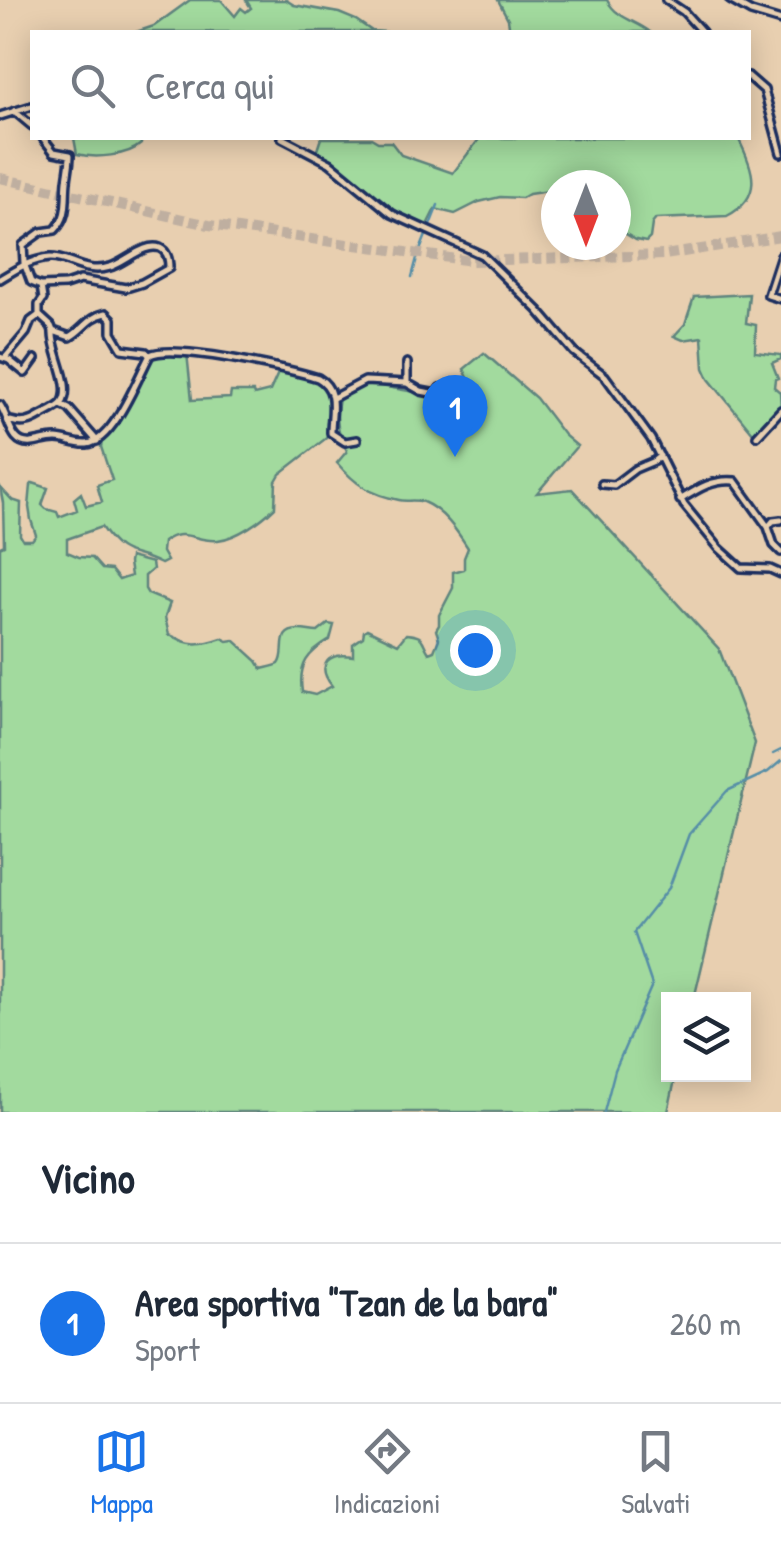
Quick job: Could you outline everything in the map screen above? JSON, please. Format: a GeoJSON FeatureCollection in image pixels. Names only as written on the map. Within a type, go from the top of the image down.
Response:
{"type":"FeatureCollection","features":[{"type":"Feature","properties":{"kind":"street"},"geometry":{"type":"LineString","coordinates":[[666,0],[700,30]]}},
{"type":"Feature","properties":{"kind":"street"},"geometry":{"type":"LineString","coordinates":[[730,0],[751,12],[781,21]]}},
{"type":"Feature","properties":{"kind":"street"},"geometry":{"type":"LineString","coordinates":[[751,79],[764,90],[781,153]]}},
{"type":"Feature","properties":{"kind":"street"},"geometry":{"type":"LineString","coordinates":[[0,116],[30,107]]}},
{"type":"Feature","properties":{"kind":"street"},"geometry":{"type":"LineString","coordinates":[[14,112],[30,124]]}},
{"type":"Feature","properties":{"kind":"street"},"geometry":{"type":"LineString","coordinates":[[0,278],[24,263],[56,258],[82,268],[102,269],[155,247],[164,250],[169,268],[126,288],[80,280],[66,285],[41,286],[32,282],[24,263],[23,245],[41,232],[59,228],[66,209],[70,155],[54,152],[45,140]]}},
{"type":"Feature","properties":{"kind":"street"},"geometry":{"type":"LineString","coordinates":[[286,140],[330,163],[392,214],[482,255],[574,352],[606,376],[651,439],[679,498],[718,548],[746,569],[770,569],[781,574]]}},
{"type":"Feature","properties":{"kind":"street"},"geometry":{"type":"LineString","coordinates":[[781,255],[768,295],[781,299]]}},
{"type":"Feature","properties":{"kind":"street"},"geometry":{"type":"LineString","coordinates":[[41,286],[39,315],[53,331],[52,342],[65,386],[61,405]]}},
{"type":"Feature","properties":{"kind":"street"},"geometry":{"type":"LineString","coordinates":[[53,331],[72,337],[88,321],[106,312],[112,319],[113,336],[122,349],[150,355]]}},
{"type":"Feature","properties":{"kind":"street"},"geometry":{"type":"LineString","coordinates":[[35,359],[25,373],[3,357],[39,315]]}},
{"type":"Feature","properties":{"kind":"street"},"geometry":{"type":"LineString","coordinates":[[0,405],[13,435],[25,444],[48,439],[86,444],[97,441],[125,406],[150,355],[179,351],[257,363],[310,375],[326,383],[334,398],[331,433],[345,442],[357,440]]}},
{"type":"Feature","properties":{"kind":"street"},"geometry":{"type":"LineString","coordinates":[[407,363],[408,383]]}},
{"type":"Feature","properties":{"kind":"street"},"geometry":{"type":"LineString","coordinates":[[334,398],[365,381],[408,383],[436,394],[440,388]]}},
{"type":"Feature","properties":{"kind":"street"},"geometry":{"type":"LineString","coordinates":[[9,422],[27,422],[61,405]]}},
{"type":"Feature","properties":{"kind":"street"},"geometry":{"type":"LineString","coordinates":[[61,405],[72,411],[97,441]]}},
{"type":"Feature","properties":{"kind":"street"},"geometry":{"type":"LineString","coordinates":[[758,436],[781,410]]}},
{"type":"Feature","properties":{"kind":"street"},"geometry":{"type":"LineString","coordinates":[[602,484],[614,485],[660,456]]}},
{"type":"Feature","properties":{"kind":"street"},"geometry":{"type":"LineString","coordinates":[[679,498],[707,484],[736,482],[781,552]]}},
{"type":"Feature","properties":{"kind":"street"},"geometry":{"type":"LineString","coordinates":[[768,527],[781,520]]}},
{"type":"Feature","properties":{"kind":"green space"},"geometry":{"type":"Polygon","coordinates":[[[190,0],[221,0],[235,16],[241,8],[246,12],[251,8],[246,0],[286,0],[339,13],[371,30],[142,30],[190,0]]]}},
{"type":"Feature","properties":{"kind":"green space"},"geometry":{"type":"Polygon","coordinates":[[[498,0],[607,0],[621,15],[647,30],[510,30],[498,0]]]}},
{"type":"Feature","properties":{"kind":"green space"},"geometry":{"type":"Polygon","coordinates":[[[74,140],[141,140],[135,148],[120,154],[77,154],[74,140]]]}},
{"type":"Feature","properties":{"kind":"green space"},"geometry":{"type":"Polygon","coordinates":[[[320,140],[391,142],[401,155],[453,173],[478,140],[739,140],[752,182],[747,200],[727,216],[656,219],[646,242],[631,237],[631,170],[541,170],[541,192],[479,202],[455,214],[435,209],[426,227],[396,211],[316,153],[320,140]]]}},
{"type":"Feature","properties":{"kind":"green space"},"geometry":{"type":"Polygon","coordinates":[[[749,294],[746,323],[756,325],[755,352],[781,355],[772,363],[781,408],[759,432],[753,433],[709,379],[704,368],[702,337],[683,340],[674,336],[685,324],[694,297],[749,294]]]}},
{"type":"Feature","properties":{"kind":"green space"},"geometry":{"type":"Polygon","coordinates":[[[187,353],[192,400],[230,398],[231,392],[254,395],[270,391],[279,371],[316,380],[329,391],[329,436],[280,474],[275,507],[233,536],[218,540],[171,537],[163,542],[162,552],[167,561],[161,564],[122,549],[101,527],[67,539],[67,552],[92,558],[119,580],[131,576],[130,557],[152,563],[153,569],[145,576],[145,589],[170,603],[165,617],[169,635],[193,643],[234,640],[262,669],[279,664],[287,633],[318,632],[328,624],[334,625],[330,640],[310,655],[303,667],[302,692],[315,695],[332,686],[325,671],[327,661],[337,656],[353,656],[353,644],[367,629],[398,644],[406,634],[417,636],[429,653],[434,651],[439,639],[439,615],[453,588],[453,572],[464,569],[468,548],[437,510],[420,501],[402,501],[372,491],[357,483],[337,463],[347,451],[338,425],[339,398],[364,383],[437,396],[455,410],[478,400],[464,369],[484,353],[536,398],[577,446],[537,493],[572,489],[719,649],[755,743],[696,992],[661,992],[661,1082],[674,1082],[668,1112],[0,1112],[0,547],[4,545],[0,487],[12,500],[21,503],[23,540],[32,540],[36,535],[29,507],[33,483],[48,488],[42,505],[59,517],[77,510],[74,499],[81,493],[86,506],[102,502],[97,485],[112,480],[102,441],[131,401],[154,355],[187,353]]]}},
{"type":"Feature","properties":{"kind":"waterway"},"geometry":{"type":"LineString","coordinates":[[412,277],[438,205]]}},
{"type":"Feature","properties":{"kind":"waterway"},"geometry":{"type":"LineString","coordinates":[[773,754],[781,750]]}},
{"type":"Feature","properties":{"kind":"waterway"},"geometry":{"type":"LineString","coordinates":[[604,1112],[615,1070],[652,985],[634,932],[669,888],[689,834],[727,791],[768,772],[781,761]]}},
{"type":"Feature","properties":{"kind":"tunnel"},"geometry":{"type":"LineString","coordinates":[[0,178],[209,225],[472,261],[665,255],[781,236]]}},
{"type":"Feature","properties":{"kind":"place","name":"Area sportiva \"Tzan de la bara\""},"geometry":{"type":"Point","coordinates":[455,457]}}]}
